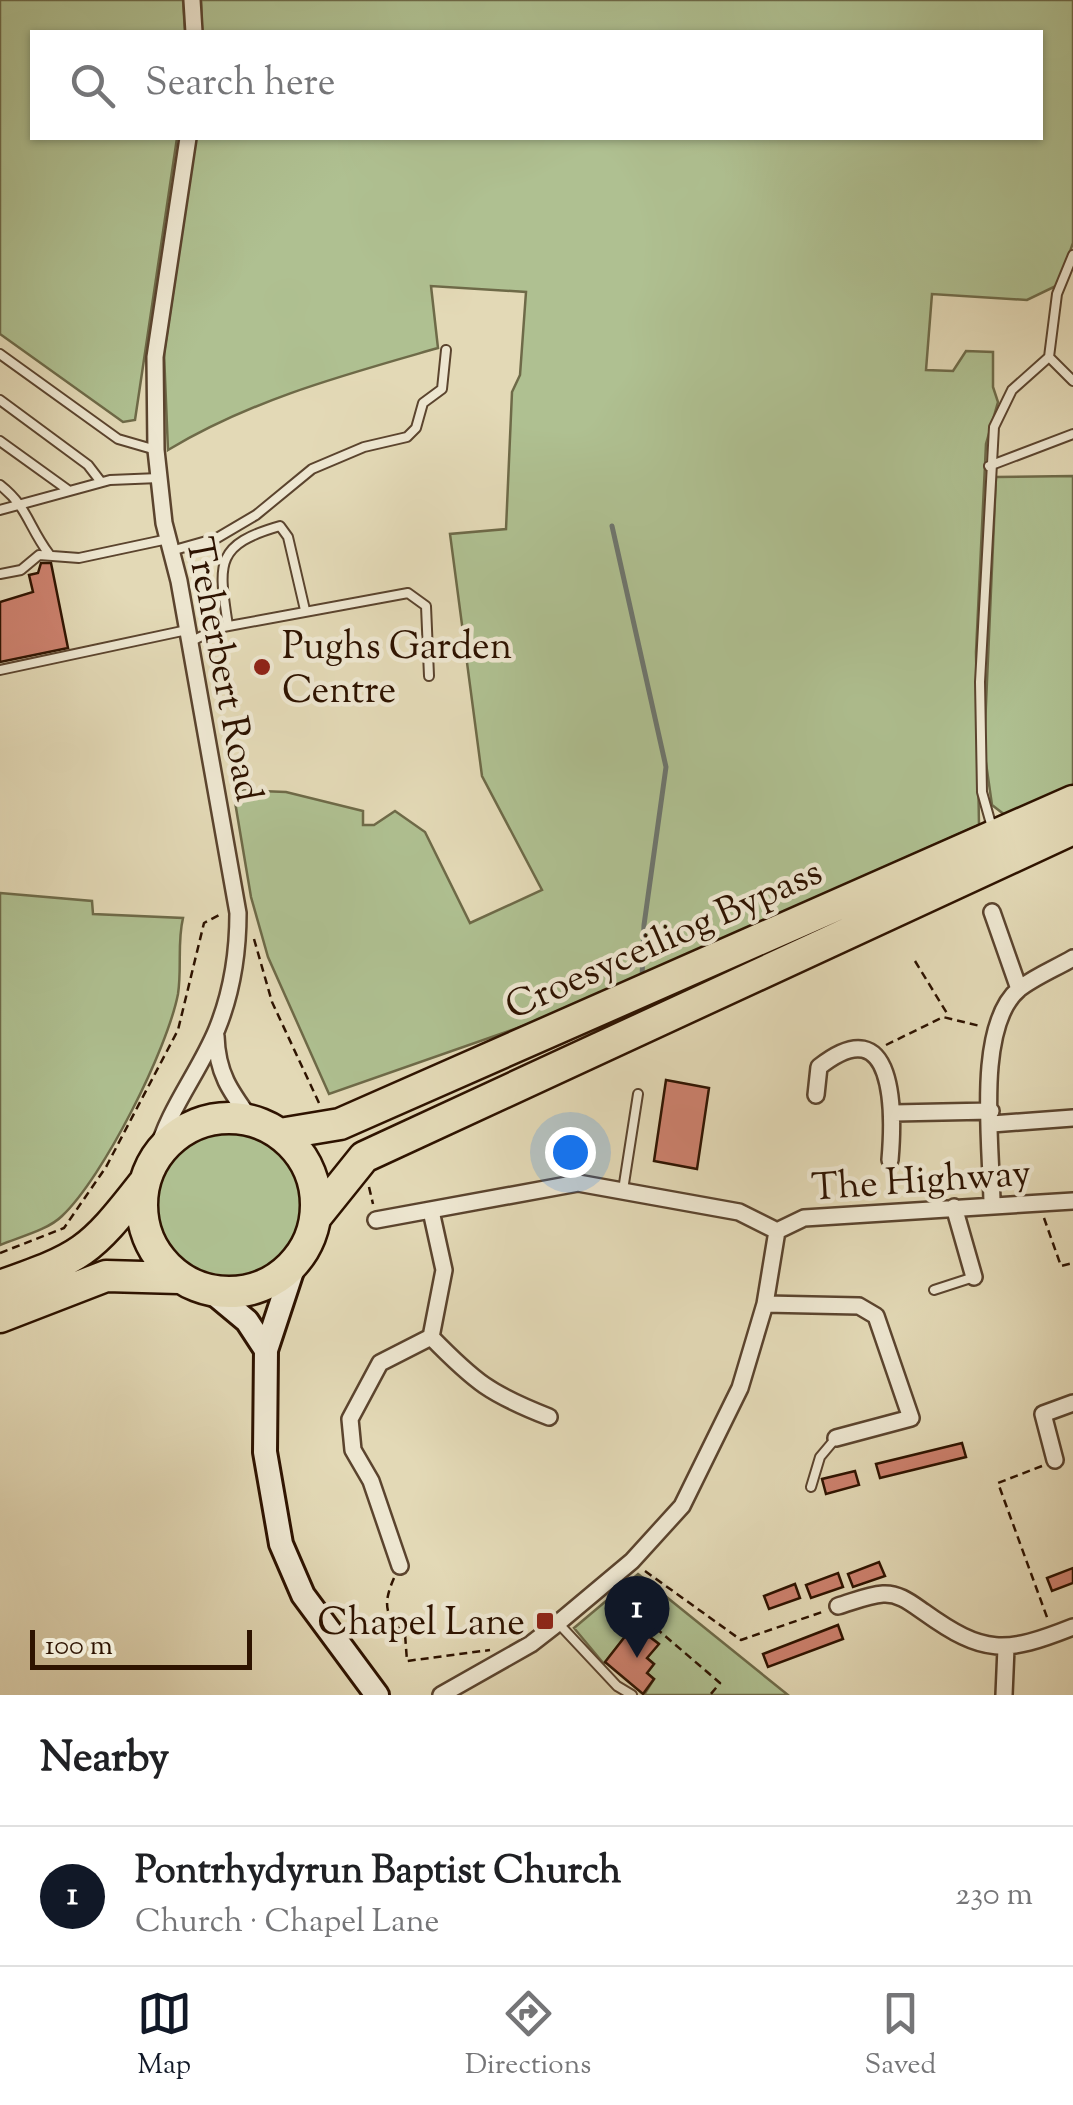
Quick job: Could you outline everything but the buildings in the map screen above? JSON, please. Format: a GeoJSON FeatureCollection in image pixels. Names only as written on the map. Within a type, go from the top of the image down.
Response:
{"type":"FeatureCollection","features":[{"type":"Feature","properties":{"kind":"highway","name":"Croesyceiliog Bypass"},"geometry":{"type":"LineString","coordinates":[[280,1134],[343,1123],[1073,800]]}},
{"type":"Feature","properties":{"kind":"highway","name":"Croesyceiliog Bypass"},"geometry":{"type":"LineString","coordinates":[[315,1218],[364,1158],[1073,828]]}},
{"type":"Feature","properties":{"kind":"highway"},"geometry":{"type":"LineString","coordinates":[[0,1286],[70,1261],[98,1242],[150,1170],[175,1136],[198,1123],[225,1118],[252,1121],[280,1134],[309,1171],[315,1218],[295,1262],[257,1288],[211,1291],[180,1278],[160,1260],[146,1236],[141,1210],[150,1170]]}},
{"type":"Feature","properties":{"kind":"highway"},"geometry":{"type":"LineString","coordinates":[[0,1318],[106,1276],[180,1278]]}},
{"type":"Feature","properties":{"kind":"street"},"geometry":{"type":"LineString","coordinates":[[192,0],[194,30]]}},
{"type":"Feature","properties":{"kind":"street","name":"Treherbert Road"},"geometry":{"type":"LineString","coordinates":[[150,1170],[165,1122],[216,1032],[230,990],[238,944],[238,914],[156,450],[155,357],[188,140]]}},
{"type":"Feature","properties":{"kind":"street"},"geometry":{"type":"LineString","coordinates":[[992,912],[1018,990]]}},
{"type":"Feature","properties":{"kind":"street"},"geometry":{"type":"LineString","coordinates":[[992,1205],[990,1058],[1001,1013],[1018,990],[1073,958]]}},
{"type":"Feature","properties":{"kind":"street","name":"Treherbert Road"},"geometry":{"type":"LineString","coordinates":[[216,1032],[216,1066],[252,1121]]}},
{"type":"Feature","properties":{"kind":"street"},"geometry":{"type":"LineString","coordinates":[[816,1095],[819,1067],[838,1052],[858,1048],[874,1055],[892,1089],[890,1160]]}},
{"type":"Feature","properties":{"kind":"street"},"geometry":{"type":"LineString","coordinates":[[894,1113],[1073,1118]]}},
{"type":"Feature","properties":{"kind":"street"},"geometry":{"type":"LineString","coordinates":[[376,1220],[578,1183],[739,1212],[777,1231],[765,1304],[740,1388],[682,1506],[632,1561],[558,1623],[441,1695]]}},
{"type":"Feature","properties":{"kind":"street","name":"The Highway"},"geometry":{"type":"LineString","coordinates":[[777,1231],[804,1218],[1073,1200]]}},
{"type":"Feature","properties":{"kind":"street"},"geometry":{"type":"LineString","coordinates":[[954,1207],[974,1277]]}},
{"type":"Feature","properties":{"kind":"street"},"geometry":{"type":"LineString","coordinates":[[431,1211],[444,1270],[431,1337]]}},
{"type":"Feature","properties":{"kind":"street"},"geometry":{"type":"LineString","coordinates":[[295,1262],[266,1350],[265,1452],[281,1544],[303,1595],[377,1695]]}},
{"type":"Feature","properties":{"kind":"street"},"geometry":{"type":"LineString","coordinates":[[211,1291],[246,1321],[266,1350]]}},
{"type":"Feature","properties":{"kind":"street"},"geometry":{"type":"LineString","coordinates":[[765,1304],[859,1306],[876,1316],[912,1418],[836,1438]]}},
{"type":"Feature","properties":{"kind":"street"},"geometry":{"type":"LineString","coordinates":[[431,1337],[470,1378],[496,1396],[549,1417]]}},
{"type":"Feature","properties":{"kind":"street"},"geometry":{"type":"LineString","coordinates":[[400,1566],[377,1496],[353,1450],[350,1418],[380,1363],[431,1337]]}},
{"type":"Feature","properties":{"kind":"street"},"geometry":{"type":"LineString","coordinates":[[1055,1460],[1043,1414],[1073,1404]]}},
{"type":"Feature","properties":{"kind":"street"},"geometry":{"type":"LineString","coordinates":[[838,1606],[884,1594],[903,1597],[960,1638],[988,1648],[1024,1647],[1073,1627]]}},
{"type":"Feature","properties":{"kind":"street"},"geometry":{"type":"LineString","coordinates":[[1004,1695],[1006,1648]]}},
{"type":"Feature","properties":{"kind":"lane"},"geometry":{"type":"LineString","coordinates":[[994,835],[982,792],[980,754],[989,466],[994,427],[1012,390],[1048,357],[1057,294],[1073,256]]}},
{"type":"Feature","properties":{"kind":"lane"},"geometry":{"type":"LineString","coordinates":[[0,574],[21,570],[39,555],[80,558],[217,538],[312,469],[364,447],[407,437],[416,428],[423,403],[442,389],[446,350]]}},
{"type":"Feature","properties":{"kind":"lane"},"geometry":{"type":"LineString","coordinates":[[0,354],[118,439],[156,450]]}},
{"type":"Feature","properties":{"kind":"lane"},"geometry":{"type":"LineString","coordinates":[[1048,357],[1073,381]]}},
{"type":"Feature","properties":{"kind":"lane"},"geometry":{"type":"LineString","coordinates":[[0,400],[88,465],[101,482]]}},
{"type":"Feature","properties":{"kind":"lane"},"geometry":{"type":"LineString","coordinates":[[989,466],[1073,434]]}},
{"type":"Feature","properties":{"kind":"lane"},"geometry":{"type":"LineString","coordinates":[[0,441],[68,490]]}},
{"type":"Feature","properties":{"kind":"lane"},"geometry":{"type":"LineString","coordinates":[[0,510],[101,482],[159,478]]}},
{"type":"Feature","properties":{"kind":"lane"},"geometry":{"type":"LineString","coordinates":[[0,485],[22,502],[34,534],[49,554]]}},
{"type":"Feature","properties":{"kind":"lane"},"geometry":{"type":"LineString","coordinates":[[228,626],[220,572],[225,559],[247,536],[280,526],[288,536],[304,610]]}},
{"type":"Feature","properties":{"kind":"lane"},"geometry":{"type":"LineString","coordinates":[[0,670],[408,593],[426,606],[429,676]]}},
{"type":"Feature","properties":{"kind":"lane"},"geometry":{"type":"LineString","coordinates":[[623,1190],[638,1094]]}},
{"type":"Feature","properties":{"kind":"lane"},"geometry":{"type":"LineString","coordinates":[[934,1290],[974,1277]]}},
{"type":"Feature","properties":{"kind":"lane"},"geometry":{"type":"LineString","coordinates":[[811,1487],[820,1457],[836,1438]]}},
{"type":"Feature","properties":{"kind":"lane"},"geometry":{"type":"LineString","coordinates":[[558,1623],[618,1686],[632,1695]]}},
{"type":"Feature","properties":{"kind":"path"},"geometry":{"type":"LineString","coordinates":[[0,1252],[64,1228],[106,1167],[178,1030],[204,923],[216,914],[238,914],[250,928],[272,1002],[317,1102],[343,1123]]}},
{"type":"Feature","properties":{"kind":"path"},"geometry":{"type":"LineString","coordinates":[[915,961],[949,1017]]}},
{"type":"Feature","properties":{"kind":"path"},"geometry":{"type":"LineString","coordinates":[[874,1055],[879,1048],[949,1017],[996,1030]]}},
{"type":"Feature","properties":{"kind":"path"},"geometry":{"type":"LineString","coordinates":[[364,1158],[376,1220]]}},
{"type":"Feature","properties":{"kind":"path"},"geometry":{"type":"LineString","coordinates":[[890,1160],[890,1212]]}},
{"type":"Feature","properties":{"kind":"path"},"geometry":{"type":"LineString","coordinates":[[1038,1203],[1061,1266],[1073,1262]]}},
{"type":"Feature","properties":{"kind":"path"},"geometry":{"type":"LineString","coordinates":[[1052,1636],[998,1483],[1055,1460]]}},
{"type":"Feature","properties":{"kind":"path"},"geometry":{"type":"LineString","coordinates":[[632,1561],[741,1640],[838,1606]]}},
{"type":"Feature","properties":{"kind":"path"},"geometry":{"type":"LineString","coordinates":[[400,1566],[385,1602],[389,1621],[404,1634],[406,1661],[495,1649]]}},
{"type":"Feature","properties":{"kind":"path"},"geometry":{"type":"LineString","coordinates":[[603,1583],[720,1683],[710,1695]]}},
{"type":"Feature","properties":{"kind":"green space"},"geometry":{"type":"Polygon","coordinates":[[[0,0],[183,0],[185,30],[30,30],[30,140],[177,140],[135,420],[123,422],[0,334],[0,0]]]}},
{"type":"Feature","properties":{"kind":"green space"},"geometry":{"type":"Polygon","coordinates":[[[201,0],[1073,0],[1073,243],[1058,285],[1027,300],[932,294],[926,370],[953,371],[966,351],[993,352],[993,387],[998,402],[986,444],[976,652],[979,825],[546,1018],[329,1094],[268,957],[251,897],[233,790],[286,792],[363,811],[363,825],[374,825],[395,811],[425,832],[470,923],[542,890],[482,776],[450,534],[506,529],[512,392],[520,375],[526,292],[431,286],[438,348],[266,402],[168,450],[164,353],[196,140],[1043,140],[1043,30],[202,30],[201,0]]]}},
{"type":"Feature","properties":{"kind":"green space"},"geometry":{"type":"Polygon","coordinates":[[[1073,476],[1073,785],[1005,815],[992,805],[984,749],[996,477],[1073,476]]]}},
{"type":"Feature","properties":{"kind":"green space"},"geometry":{"type":"Polygon","coordinates":[[[0,893],[92,901],[93,914],[183,918],[178,994],[172,1018],[132,1111],[96,1172],[62,1216],[0,1245],[0,893]]]}},
{"type":"Feature","properties":{"kind":"green space"},"geometry":{"type":"Polygon","coordinates":[[[229,1131],[257,1137],[281,1153],[297,1177],[303,1205],[297,1233],[281,1257],[257,1273],[229,1279],[201,1273],[177,1257],[161,1233],[155,1205],[161,1177],[177,1153],[201,1137],[229,1131]]]}},
{"type":"Feature","properties":{"kind":"green space"},"geometry":{"type":"Polygon","coordinates":[[[638,1574],[788,1695],[644,1695],[654,1679],[647,1673],[654,1664],[647,1658],[658,1643],[634,1625],[604,1664],[574,1628],[638,1574]]]}},
{"type":"Feature","properties":{"kind":"waterway"},"geometry":{"type":"LineString","coordinates":[[612,526],[666,767],[644,925],[642,978]]}},
{"type":"Feature","properties":{"kind":"place","name":"Pughs Garden Centre"},"geometry":{"type":"Point","coordinates":[262,667]}},
{"type":"Feature","properties":{"kind":"place","name":"Chapel Lane"},"geometry":{"type":"Point","coordinates":[545,1621]}},
{"type":"Feature","properties":{"kind":"place","name":"Pontrhydyrun Baptist Church"},"geometry":{"type":"Point","coordinates":[637,1658]}}]}
